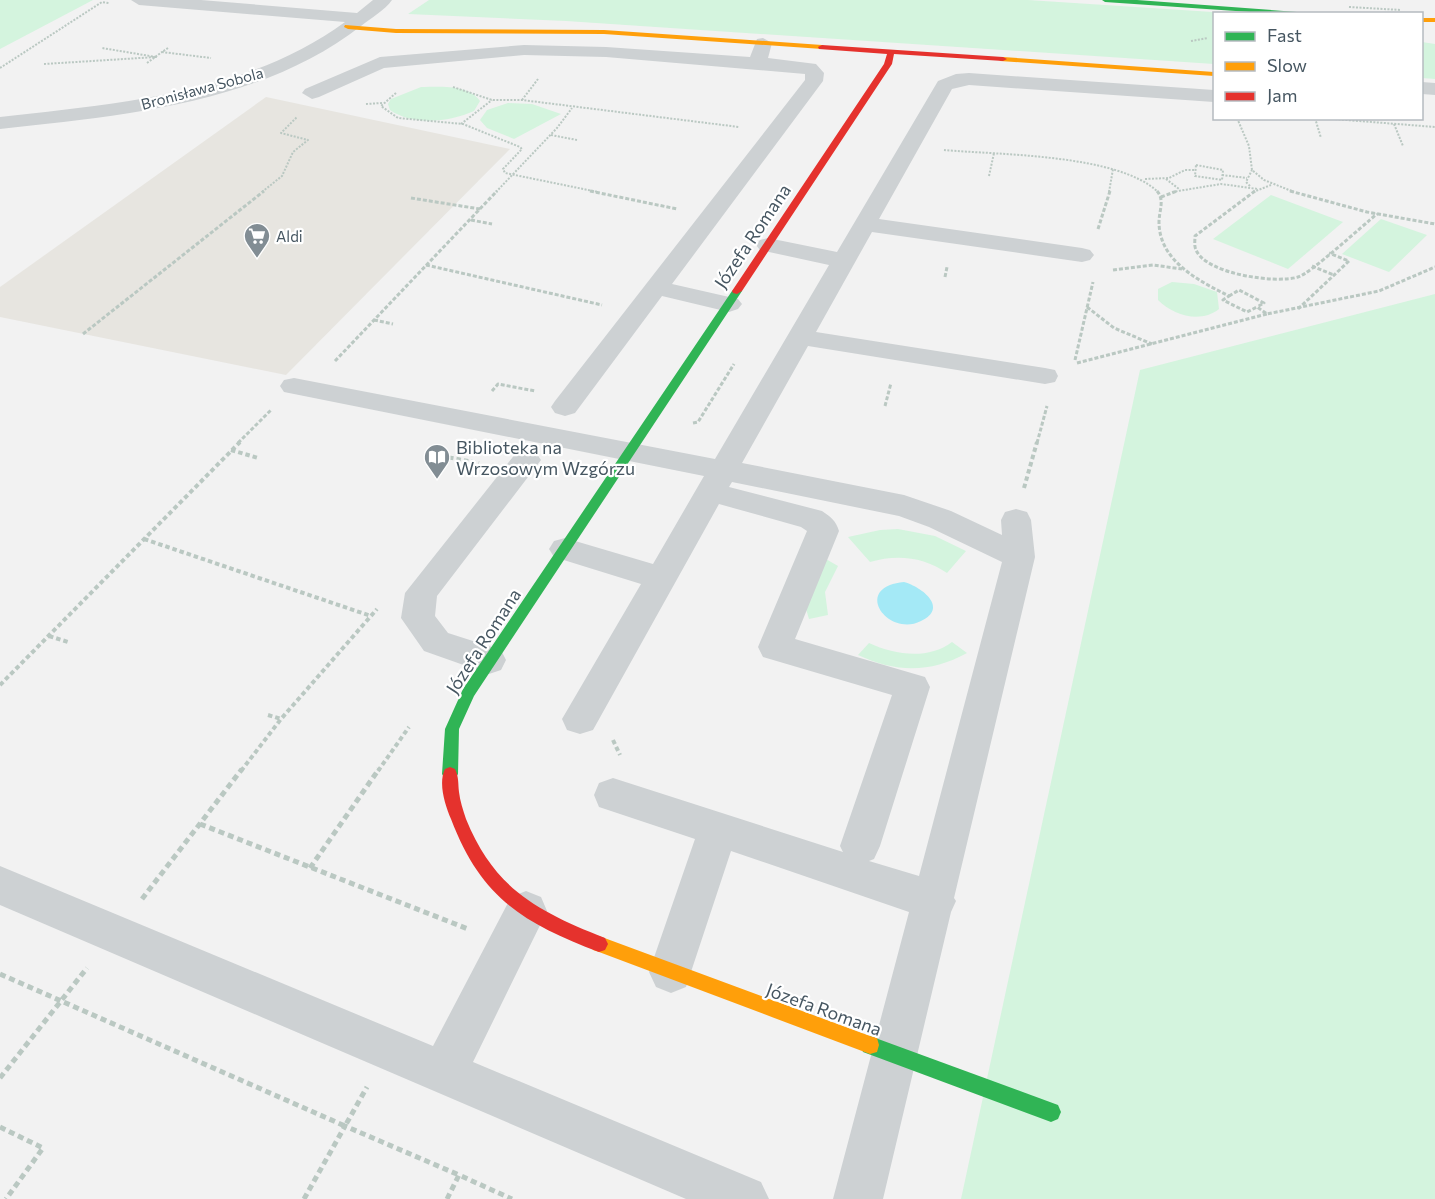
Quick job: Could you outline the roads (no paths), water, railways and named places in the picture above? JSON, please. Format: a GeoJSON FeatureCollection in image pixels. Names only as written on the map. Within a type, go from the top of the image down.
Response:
{"type":"FeatureCollection","features":[{"type":"Feature","properties":{"kind":"street"},"geometry":{"type":"LineString","coordinates":[[139,0],[354,23],[396,31],[604,32],[760,53],[802,66],[815,73],[814,81],[713,216],[565,407]]}},
{"type":"Feature","properties":{"kind":"street","name":"Bronisława Sobola"},"geometry":{"type":"LineString","coordinates":[[0,123],[109,111],[214,87],[285,63],[354,23],[384,0]]}},
{"type":"Feature","properties":{"kind":"street"},"geometry":{"type":"LineString","coordinates":[[1105,0],[1254,5],[1306,12]]}},
{"type":"Feature","properties":{"kind":"street"},"geometry":{"type":"LineString","coordinates":[[493,53],[494,30]]}},
{"type":"Feature","properties":{"kind":"street"},"geometry":{"type":"LineString","coordinates":[[312,93],[380,63],[555,50],[891,52],[1213,96]]}},
{"type":"Feature","properties":{"kind":"street","name":"Józefa Romana"},"geometry":{"type":"LineString","coordinates":[[891,52],[888,64],[729,304],[640,455],[565,549],[468,693],[452,729],[449,786],[468,843],[495,880],[526,911],[585,939],[671,972],[1051,1112]]}},
{"type":"Feature","properties":{"kind":"street"},"geometry":{"type":"LineString","coordinates":[[580,719],[662,578],[731,485],[799,338],[945,85],[963,79],[1028,72],[1213,74]]}},
{"type":"Feature","properties":{"kind":"street"},"geometry":{"type":"LineString","coordinates":[[865,224],[1082,255]]}},
{"type":"Feature","properties":{"kind":"street"},"geometry":{"type":"LineString","coordinates":[[768,245],[843,261]]}},
{"type":"Feature","properties":{"kind":"street"},"geometry":{"type":"LineString","coordinates":[[658,288],[729,304]]}},
{"type":"Feature","properties":{"kind":"street"},"geometry":{"type":"LineString","coordinates":[[799,338],[1050,376]]}},
{"type":"Feature","properties":{"kind":"street"},"geometry":{"type":"LineString","coordinates":[[294,386],[640,455],[731,485],[811,519],[822,526],[823,531],[775,647],[912,687],[860,846]]}},
{"type":"Feature","properties":{"kind":"street"},"geometry":{"type":"LineString","coordinates":[[489,660],[436,642],[418,618],[421,593],[526,460]]}},
{"type":"Feature","properties":{"kind":"street"},"geometry":{"type":"LineString","coordinates":[[731,485],[904,506],[940,519],[1019,558]]}},
{"type":"Feature","properties":{"kind":"street"},"geometry":{"type":"LineString","coordinates":[[858,1199],[896,1055],[927,883],[1019,558],[1016,520]]}},
{"type":"Feature","properties":{"kind":"street"},"geometry":{"type":"LineString","coordinates":[[565,549],[662,578]]}},
{"type":"Feature","properties":{"kind":"street"},"geometry":{"type":"LineString","coordinates":[[618,777],[718,830],[927,883]]}},
{"type":"Feature","properties":{"kind":"street"},"geometry":{"type":"LineString","coordinates":[[671,972],[718,830]]}},
{"type":"Feature","properties":{"kind":"street"},"geometry":{"type":"LineString","coordinates":[[0,885],[744,1199]]}},
{"type":"Feature","properties":{"kind":"street"},"geometry":{"type":"LineString","coordinates":[[443,1073],[526,911]]}},
{"type":"Feature","properties":{"kind":"water"},"geometry":{"type":"Polygon","coordinates":[[[904,582],[925,593],[933,604],[933,610],[929,616],[921,621],[909,624],[897,623],[880,610],[877,601],[880,593],[888,586],[904,582]]]}},
{"type":"Feature","properties":{"kind":"place","name":"Aldi"},"geometry":{"type":"Point","coordinates":[257,259]}},
{"type":"Feature","properties":{"kind":"place","name":"Biblioteka na Wrzosowym Wzgórzu"},"geometry":{"type":"Point","coordinates":[437,480]}}]}
